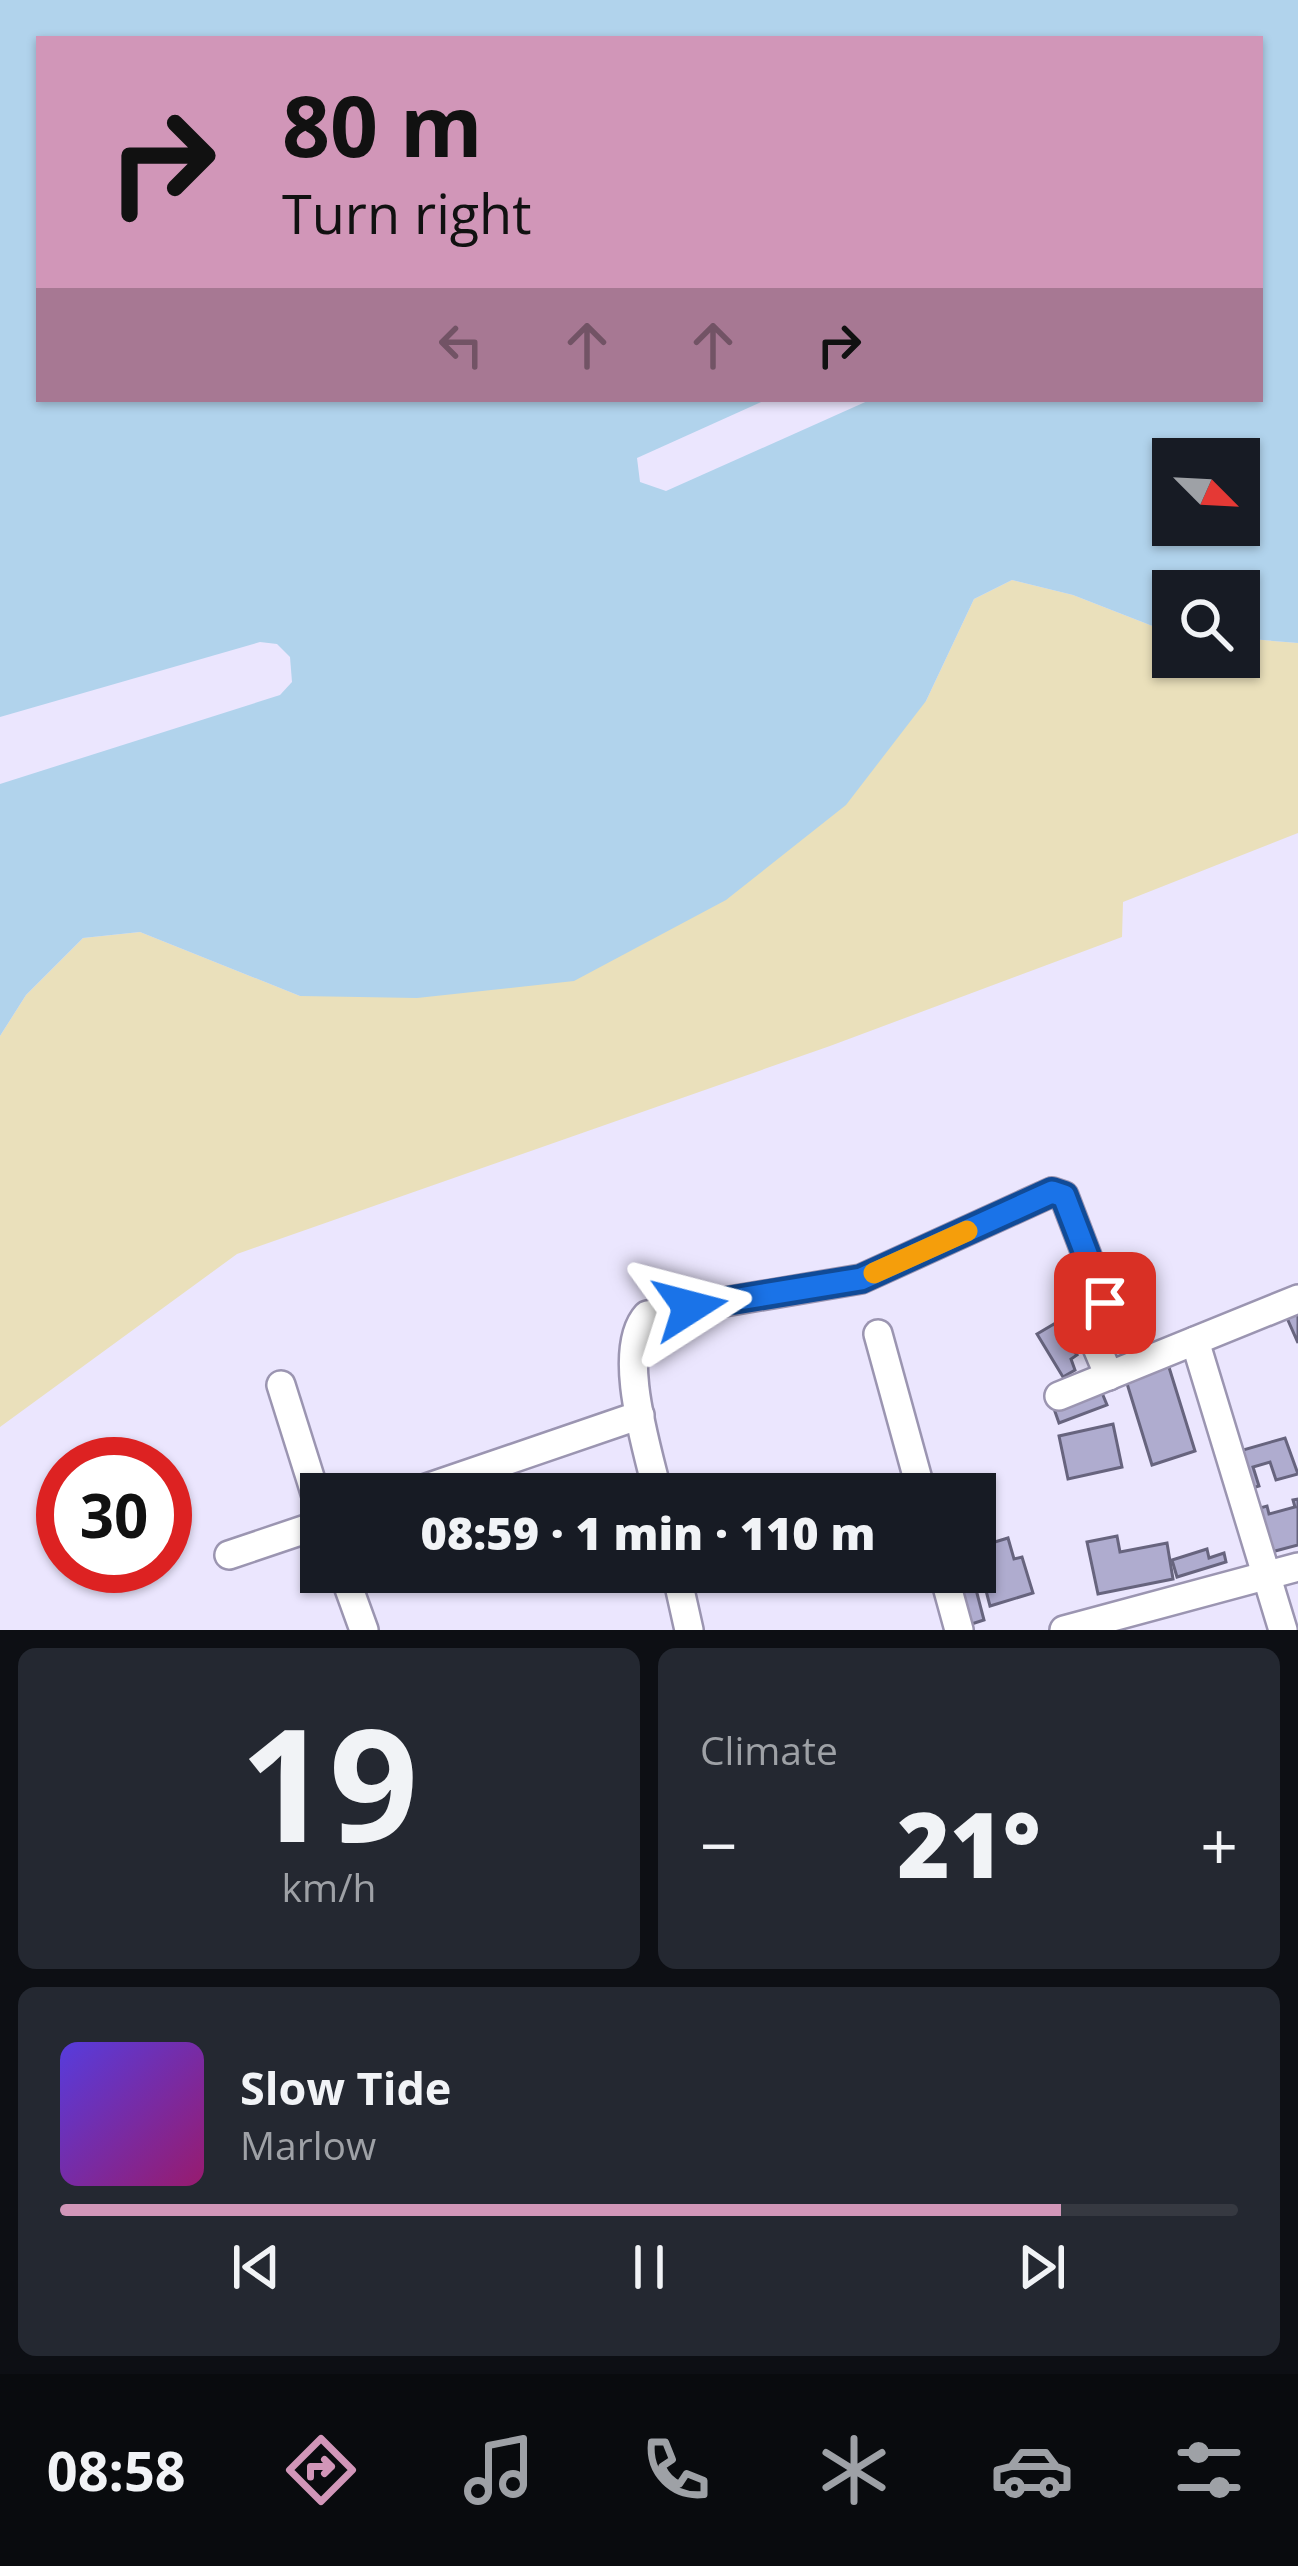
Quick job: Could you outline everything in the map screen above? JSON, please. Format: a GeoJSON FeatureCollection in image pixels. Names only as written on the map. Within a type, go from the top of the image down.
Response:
{"type":"FeatureCollection","features":[{"type":"Feature","properties":{"kind":"street"},"geometry":{"type":"LineString","coordinates":[[653,1473],[632,1353],[638,1324],[647,1315],[861,1279],[1052,1192],[1064,1196],[1105,1303],[1103,1310],[1085,1319],[1109,1376]]}},
{"type":"Feature","properties":{"kind":"street"},"geometry":{"type":"LineString","coordinates":[[1059,1396],[1298,1299]]}},
{"type":"Feature","properties":{"kind":"street"},"geometry":{"type":"LineString","coordinates":[[878,1334],[916,1473]]}},
{"type":"Feature","properties":{"kind":"street"},"geometry":{"type":"LineString","coordinates":[[1195,1341],[1283,1630]]}},
{"type":"Feature","properties":{"kind":"street"},"geometry":{"type":"LineString","coordinates":[[281,1385],[309,1473]]}},
{"type":"Feature","properties":{"kind":"street"},"geometry":{"type":"LineString","coordinates":[[470,1473],[640,1415]]}},
{"type":"Feature","properties":{"kind":"street"},"geometry":{"type":"LineString","coordinates":[[229,1555],[300,1531]]}},
{"type":"Feature","properties":{"kind":"street"},"geometry":{"type":"LineString","coordinates":[[1064,1630],[1298,1567]]}},
{"type":"Feature","properties":{"kind":"street"},"geometry":{"type":"LineString","coordinates":[[351,1593],[364,1630]]}},
{"type":"Feature","properties":{"kind":"street"},"geometry":{"type":"LineString","coordinates":[[681,1593],[689,1630]]}},
{"type":"Feature","properties":{"kind":"street"},"geometry":{"type":"LineString","coordinates":[[949,1593],[959,1630]]}},
{"type":"Feature","properties":{"kind":"sand"},"geometry":{"type":"Polygon","coordinates":[[[1012,580],[1073,595],[1152,626],[1152,678],[1260,678],[1260,640],[1298,643],[1298,833],[1123,902],[1122,937],[830,1046],[237,1254],[0,1427],[0,1036],[26,995],[83,938],[140,932],[300,996],[926,701],[974,599],[1012,580]]]}},
{"type":"Feature","properties":{"kind":"water"},"geometry":{"type":"Polygon","coordinates":[[[0,0],[1298,0],[1298,643],[1260,640],[1260,570],[1152,570],[1152,626],[1073,595],[1012,580],[974,599],[926,701],[846,805],[726,900],[574,981],[417,998],[300,996],[140,932],[83,938],[26,995],[0,1036],[0,0]]]}},
{"type":"Feature","properties":{"kind":"pier"},"geometry":{"type":"Polygon","coordinates":[[[761,402],[865,402],[666,491],[640,482],[637,458],[761,402]]]}},
{"type":"Feature","properties":{"kind":"pier"},"geometry":{"type":"Polygon","coordinates":[[[260,642],[277,644],[290,657],[292,682],[280,695],[0,784],[0,717],[260,642]]]}},
{"type":"Feature","properties":{"kind":"building"},"geometry":{"type":"Polygon","coordinates":[[[1298,1313],[1298,1343],[1287,1318],[1298,1313]]]}},
{"type":"Feature","properties":{"kind":"building"},"geometry":{"type":"Polygon","coordinates":[[[1054,1324],[1077,1355],[1071,1359],[1075,1370],[1063,1377],[1037,1334],[1054,1324]]]}},
{"type":"Feature","properties":{"kind":"building"},"geometry":{"type":"Polygon","coordinates":[[[1168,1364],[1195,1451],[1152,1465],[1125,1377],[1168,1364]]]}},
{"type":"Feature","properties":{"kind":"building"},"geometry":{"type":"Polygon","coordinates":[[[1100,1388],[1107,1405],[1059,1423],[1053,1406],[1100,1388]]]}},
{"type":"Feature","properties":{"kind":"building"},"geometry":{"type":"Polygon","coordinates":[[[1113,1424],[1122,1467],[1068,1479],[1059,1436],[1113,1424]]]}},
{"type":"Feature","properties":{"kind":"building"},"geometry":{"type":"Polygon","coordinates":[[[1285,1438],[1298,1474],[1276,1480],[1270,1462],[1253,1467],[1259,1486],[1233,1494],[1222,1456],[1285,1438]]]}},
{"type":"Feature","properties":{"kind":"building"},"geometry":{"type":"Polygon","coordinates":[[[1298,1499],[1298,1545],[1256,1556],[1245,1512],[1267,1506],[1269,1514],[1295,1507],[1293,1500],[1298,1499]]]}},
{"type":"Feature","properties":{"kind":"building"},"geometry":{"type":"Polygon","coordinates":[[[1117,1536],[1120,1552],[1167,1543],[1173,1579],[1098,1594],[1087,1542],[1117,1536]]]}},
{"type":"Feature","properties":{"kind":"building"},"geometry":{"type":"Polygon","coordinates":[[[1008,1538],[1014,1559],[1022,1557],[1033,1593],[990,1606],[987,1593],[996,1593],[996,1542],[1008,1538]]]}},
{"type":"Feature","properties":{"kind":"building"},"geometry":{"type":"Polygon","coordinates":[[[1207,1549],[1209,1558],[1224,1553],[1226,1562],[1177,1577],[1172,1560],[1207,1549]]]}},
{"type":"Feature","properties":{"kind":"building"},"geometry":{"type":"Polygon","coordinates":[[[951,1593],[977,1593],[984,1620],[962,1627],[951,1593]]]}},
{"type":"Feature","properties":{"kind":"slow traffic"},"geometry":{"type":"LineString","coordinates":[[874,1273],[967,1231]]}},
{"type":"Feature","properties":{"kind":"route"},"geometry":{"type":"LineString","coordinates":[[690,1307],[861,1279],[1052,1192],[1064,1196],[1105,1303]]}}]}
